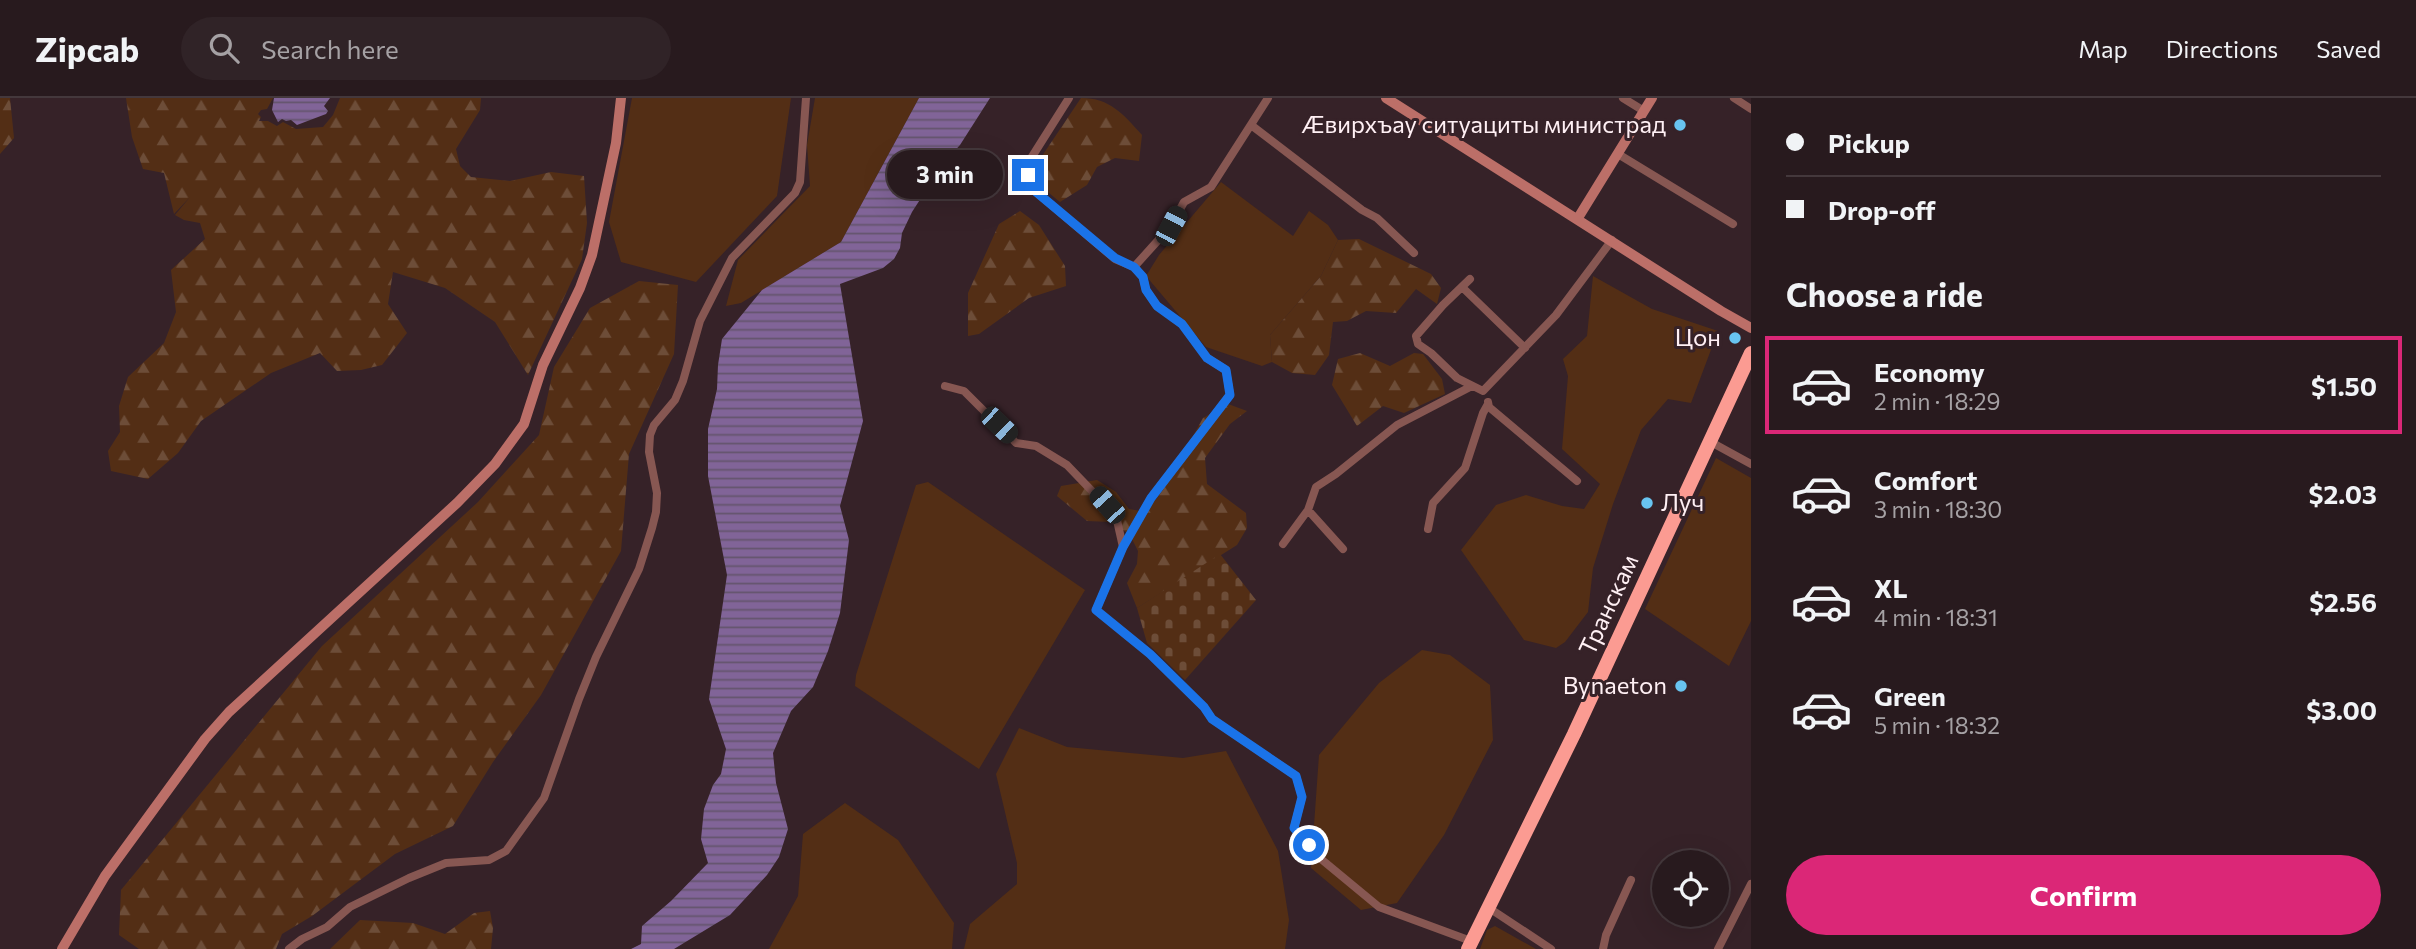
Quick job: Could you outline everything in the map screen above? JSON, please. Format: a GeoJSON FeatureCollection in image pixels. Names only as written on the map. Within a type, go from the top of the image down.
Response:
{"type":"FeatureCollection","features":[{"type":"Feature","properties":{"kind":"highway","name":"Транскам"},"geometry":{"type":"LineString","coordinates":[[1469,945],[1574,734],[1751,354]]}},
{"type":"Feature","properties":{"kind":"main road"},"geometry":{"type":"LineString","coordinates":[[62,949],[105,876],[205,740],[229,712],[457,503],[495,464],[524,424],[543,365],[580,288],[592,255],[617,143],[621,98]]}},
{"type":"Feature","properties":{"kind":"main road"},"geometry":{"type":"LineString","coordinates":[[1386,98],[1751,328]]}},
{"type":"Feature","properties":{"kind":"main road"},"geometry":{"type":"LineString","coordinates":[[1578,218],[1652,98]]}},
{"type":"Feature","properties":{"kind":"street"},"geometry":{"type":"LineString","coordinates":[[289,949],[336,921],[350,907],[408,878],[446,863],[489,860],[506,851],[544,799],[574,711],[596,657],[639,569],[652,528],[657,493],[649,452],[650,435],[654,425],[675,400],[700,321],[732,258],[795,193],[800,182],[806,98]]}},
{"type":"Feature","properties":{"kind":"street"},"geometry":{"type":"LineString","coordinates":[[1069,98],[1028,163],[1028,175],[1035,191],[1115,258],[1134,267],[1143,277],[1146,290],[1157,306],[1182,324],[1207,358],[1226,370],[1230,395],[1151,498],[1123,547],[1096,610],[1150,654],[1204,707],[1212,719],[1296,776],[1302,797],[1294,828],[1321,859],[1379,907],[1469,945]]}},
{"type":"Feature","properties":{"kind":"street"},"geometry":{"type":"LineString","coordinates":[[1134,267],[1171,226],[1184,202],[1211,187],[1268,98]]}},
{"type":"Feature","properties":{"kind":"street"},"geometry":{"type":"LineString","coordinates":[[1623,98],[1644,111]]}},
{"type":"Feature","properties":{"kind":"street"},"geometry":{"type":"LineString","coordinates":[[1734,98],[1751,109]]}},
{"type":"Feature","properties":{"kind":"street"},"geometry":{"type":"LineString","coordinates":[[1251,125],[1362,210],[1377,218],[1414,253]]}},
{"type":"Feature","properties":{"kind":"street"},"geometry":{"type":"LineString","coordinates":[[1618,154],[1733,225]]}},
{"type":"Feature","properties":{"kind":"street"},"geometry":{"type":"LineString","coordinates":[[1483,391],[1556,315],[1612,240]]}},
{"type":"Feature","properties":{"kind":"street"},"geometry":{"type":"LineString","coordinates":[[1470,279],[1416,336],[1418,344],[1457,378],[1483,391],[1488,404],[1577,481]]}},
{"type":"Feature","properties":{"kind":"street"},"geometry":{"type":"LineString","coordinates":[[1462,287],[1525,348]]}},
{"type":"Feature","properties":{"kind":"street"},"geometry":{"type":"LineString","coordinates":[[945,386],[964,391],[1016,443],[1036,446],[1067,465],[1116,516],[1123,547]]}},
{"type":"Feature","properties":{"kind":"street"},"geometry":{"type":"LineString","coordinates":[[1283,544],[1308,510],[1316,487],[1396,425],[1472,386]]}},
{"type":"Feature","properties":{"kind":"street"},"geometry":{"type":"LineString","coordinates":[[1428,529],[1433,503],[1465,468],[1488,404]]}},
{"type":"Feature","properties":{"kind":"street"},"geometry":{"type":"LineString","coordinates":[[1709,441],[1751,464]]}},
{"type":"Feature","properties":{"kind":"street"},"geometry":{"type":"LineString","coordinates":[[1308,510],[1343,549]]}},
{"type":"Feature","properties":{"kind":"street"},"geometry":{"type":"LineString","coordinates":[[1603,949],[1606,935],[1631,880]]}},
{"type":"Feature","properties":{"kind":"street"},"geometry":{"type":"LineString","coordinates":[[1718,949],[1749,885]]}},
{"type":"Feature","properties":{"kind":"street"},"geometry":{"type":"LineString","coordinates":[[1489,908],[1551,949]]}},
{"type":"Feature","properties":{"kind":"green space"},"geometry":{"type":"Polygon","coordinates":[[[0,98],[10,98],[14,138],[0,154],[0,98]]]}},
{"type":"Feature","properties":{"kind":"green space"},"geometry":{"type":"Polygon","coordinates":[[[126,98],[273,98],[267,109],[258,114],[261,117],[259,121],[268,121],[277,126],[283,122],[296,129],[323,127],[333,115],[340,98],[481,98],[480,110],[456,149],[460,166],[471,177],[510,181],[551,172],[584,176],[587,223],[582,259],[528,375],[495,322],[445,288],[393,272],[388,304],[407,333],[382,365],[361,370],[337,371],[320,353],[271,373],[201,421],[178,453],[148,479],[111,471],[108,451],[120,432],[119,406],[128,377],[164,343],[176,312],[171,270],[205,239],[200,223],[175,215],[190,197],[174,214],[164,173],[143,169],[132,137],[126,98]]]}},
{"type":"Feature","properties":{"kind":"green space"},"geometry":{"type":"Polygon","coordinates":[[[632,98],[791,98],[777,196],[696,282],[621,262],[609,222],[632,98]]]}},
{"type":"Feature","properties":{"kind":"green space"},"geometry":{"type":"Polygon","coordinates":[[[815,98],[919,98],[841,242],[741,303],[726,306],[738,260],[810,186],[807,145],[815,98]]]}},
{"type":"Feature","properties":{"kind":"green space"},"geometry":{"type":"Polygon","coordinates":[[[1081,98],[1108,104],[1135,127],[1142,135],[1139,161],[1115,158],[1097,167],[1087,185],[1060,202],[1038,184],[1042,156],[1081,98]]]}},
{"type":"Feature","properties":{"kind":"green space"},"geometry":{"type":"Polygon","coordinates":[[[1221,182],[1293,236],[1309,211],[1328,225],[1338,240],[1321,276],[1270,335],[1272,362],[1262,366],[1206,347],[1146,276],[1159,255],[1221,182]]]}},
{"type":"Feature","properties":{"kind":"green space"},"geometry":{"type":"Polygon","coordinates":[[[1020,211],[1039,225],[1065,266],[1066,286],[1029,298],[979,334],[968,336],[968,293],[999,224],[1020,211]]]}},
{"type":"Feature","properties":{"kind":"green space"},"geometry":{"type":"Polygon","coordinates":[[[1359,239],[1431,274],[1441,288],[1437,304],[1416,289],[1396,313],[1366,311],[1347,321],[1333,322],[1329,355],[1315,375],[1292,373],[1272,362],[1270,335],[1321,276],[1338,240],[1359,239]]]}},
{"type":"Feature","properties":{"kind":"green space"},"geometry":{"type":"Polygon","coordinates":[[[1593,276],[1652,309],[1718,331],[1691,403],[1668,399],[1641,430],[1613,504],[1593,568],[1588,612],[1565,642],[1556,648],[1524,640],[1461,550],[1496,505],[1526,495],[1562,506],[1584,509],[1600,484],[1562,449],[1568,376],[1563,359],[1587,336],[1593,276]]]}},
{"type":"Feature","properties":{"kind":"green space"},"geometry":{"type":"Polygon","coordinates":[[[639,281],[678,285],[674,354],[629,454],[621,551],[541,695],[493,762],[453,826],[395,854],[312,916],[282,934],[276,949],[139,949],[119,935],[121,890],[322,646],[478,502],[539,435],[554,367],[590,308],[639,281]]]}},
{"type":"Feature","properties":{"kind":"green space"},"geometry":{"type":"Polygon","coordinates":[[[1360,353],[1390,366],[1414,353],[1423,354],[1442,379],[1445,394],[1404,413],[1383,406],[1357,426],[1332,385],[1338,359],[1360,353]]]}},
{"type":"Feature","properties":{"kind":"green space"},"geometry":{"type":"Polygon","coordinates":[[[1228,404],[1247,411],[1230,424],[1205,458],[1207,484],[1246,513],[1247,528],[1237,545],[1137,608],[1127,583],[1137,564],[1138,551],[1130,535],[1111,522],[1087,521],[1057,496],[1061,486],[1097,480],[1116,492],[1129,509],[1146,512],[1163,490],[1203,418],[1228,404]]]}},
{"type":"Feature","properties":{"kind":"green space"},"geometry":{"type":"Polygon","coordinates":[[[1716,458],[1751,478],[1751,621],[1729,666],[1645,609],[1716,458]]]}},
{"type":"Feature","properties":{"kind":"green space"},"geometry":{"type":"Polygon","coordinates":[[[928,482],[1085,590],[979,769],[855,686],[856,675],[916,485],[928,482]]]}},
{"type":"Feature","properties":{"kind":"green space"},"geometry":{"type":"Polygon","coordinates":[[[1220,554],[1256,600],[1185,680],[1147,643],[1137,608],[1220,554]]]}},
{"type":"Feature","properties":{"kind":"green space"},"geometry":{"type":"Polygon","coordinates":[[[1422,650],[1450,655],[1490,685],[1493,740],[1444,835],[1397,903],[1361,910],[1311,868],[1319,755],[1379,683],[1422,650]]]}},
{"type":"Feature","properties":{"kind":"green space"},"geometry":{"type":"Polygon","coordinates":[[[1019,728],[1067,747],[1183,758],[1226,751],[1278,851],[1289,920],[1285,949],[964,949],[970,924],[1017,884],[1017,863],[996,774],[1019,728]]]}},
{"type":"Feature","properties":{"kind":"green space"},"geometry":{"type":"Polygon","coordinates":[[[845,803],[898,840],[954,923],[952,949],[769,949],[798,896],[803,834],[845,803]]]}},
{"type":"Feature","properties":{"kind":"green space"},"geometry":{"type":"Polygon","coordinates":[[[490,911],[493,928],[491,949],[330,949],[360,920],[413,923],[445,934],[474,913],[490,911]]]}},
{"type":"Feature","properties":{"kind":"green space"},"geometry":{"type":"Polygon","coordinates":[[[1495,926],[1536,949],[1480,949],[1487,930],[1495,926]]]}},
{"type":"Feature","properties":{"kind":"shaded area"},"geometry":{"type":"Polygon","coordinates":[[[274,98],[330,98],[324,106],[328,111],[326,114],[297,125],[291,120],[282,119],[278,122],[272,110],[274,98]]]}},
{"type":"Feature","properties":{"kind":"shaded area"},"geometry":{"type":"Polygon","coordinates":[[[919,98],[990,98],[960,145],[935,172],[902,233],[900,248],[894,259],[883,268],[840,284],[863,421],[840,506],[849,540],[840,613],[813,687],[791,711],[773,753],[776,783],[788,829],[779,857],[767,875],[730,915],[674,949],[631,949],[641,944],[642,926],[708,863],[701,839],[704,809],[713,785],[721,774],[726,749],[709,699],[727,575],[708,476],[708,429],[717,389],[722,339],[762,290],[841,242],[919,98]]]}},
{"type":"Feature","properties":{"kind":"place","name":"Æвирхъау ситуациты министрад"},"geometry":{"type":"Point","coordinates":[1680,125]}},
{"type":"Feature","properties":{"kind":"place","name":"Цон"},"geometry":{"type":"Point","coordinates":[1735,338]}},
{"type":"Feature","properties":{"kind":"place","name":"Луч"},"geometry":{"type":"Point","coordinates":[1647,503]}},
{"type":"Feature","properties":{"kind":"place","name":"Bynaeton"},"geometry":{"type":"Point","coordinates":[1681,686]}},
{"type":"Feature","properties":{"kind":"route"},"geometry":{"type":"LineString","coordinates":[[1028,175],[1035,191],[1115,258],[1134,267],[1143,277],[1146,290],[1157,306],[1182,324],[1207,358],[1226,370],[1230,395],[1151,498],[1123,547],[1096,610],[1150,654],[1204,707],[1212,719],[1296,776],[1302,797],[1294,828],[1309,845]]}}]}
